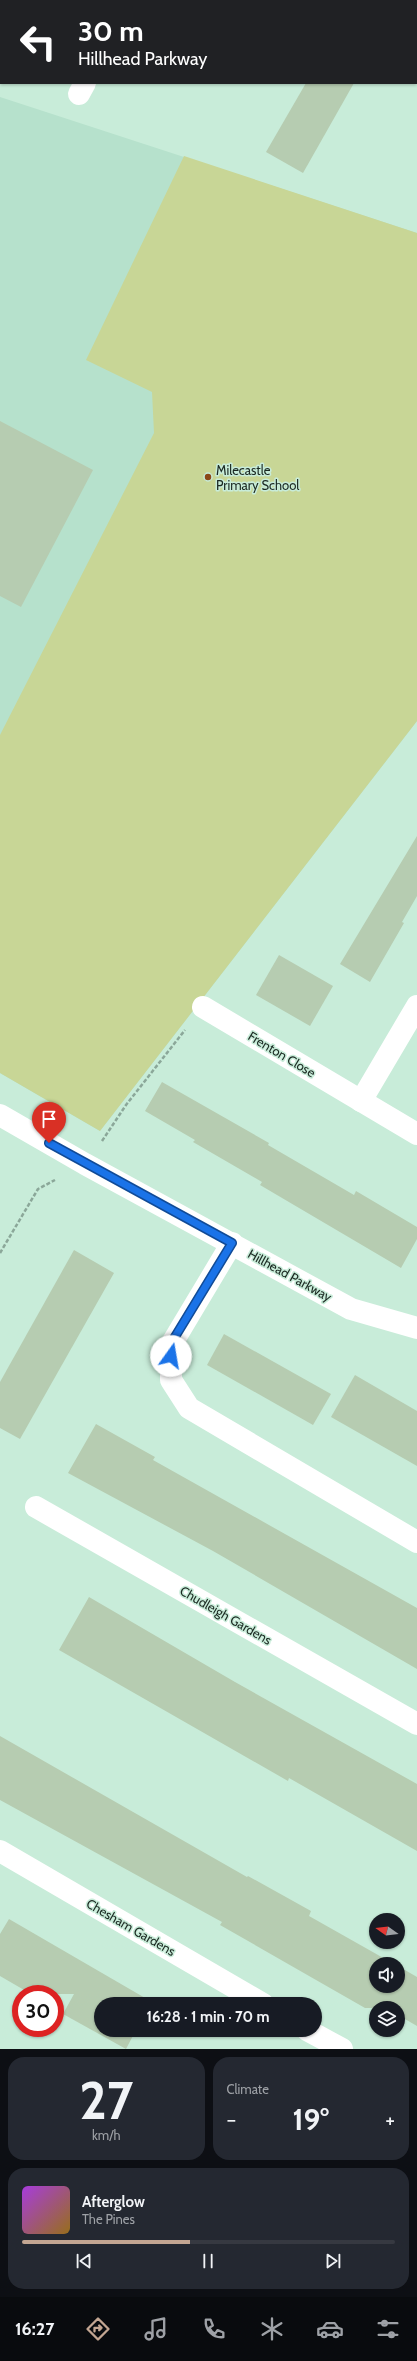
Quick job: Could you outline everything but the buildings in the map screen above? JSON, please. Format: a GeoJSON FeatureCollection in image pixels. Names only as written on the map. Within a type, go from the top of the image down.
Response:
{"type":"FeatureCollection","features":[{"type":"Feature","properties":{"kind":"street"},"geometry":{"type":"LineString","coordinates":[[361,1101],[417,1006]]}},
{"type":"Feature","properties":{"kind":"street","name":"Frenton Close"},"geometry":{"type":"LineString","coordinates":[[203,1007],[417,1134]]}},
{"type":"Feature","properties":{"kind":"street","name":"Hillhead Parkway"},"geometry":{"type":"LineString","coordinates":[[0,1115],[85,1164],[351,1309],[417,1328]]}},
{"type":"Feature","properties":{"kind":"street"},"geometry":{"type":"LineString","coordinates":[[232,1243],[170,1345],[171,1380],[189,1408],[417,1542]]}},
{"type":"Feature","properties":{"kind":"street","name":"Chudleigh Gardens"},"geometry":{"type":"LineString","coordinates":[[36,1507],[417,1724]]}},
{"type":"Feature","properties":{"kind":"street","name":"Chesham Gardens"},"geometry":{"type":"LineString","coordinates":[[0,1851],[250,1997]]}},
{"type":"Feature","properties":{"kind":"street"},"geometry":{"type":"LineString","coordinates":[[320,2037],[342,2049]]}},
{"type":"Feature","properties":{"kind":"path"},"geometry":{"type":"LineString","coordinates":[[0,1253],[38,1189],[85,1164],[126,1105],[203,1007]]}},
{"type":"Feature","properties":{"kind":"shaded area","name":"Milecastle Primary School"},"geometry":{"type":"Polygon","coordinates":[[[0,97],[417,233],[417,721],[100,1131],[0,1073],[0,97]]]}},
{"type":"Feature","properties":{"kind":"green space","name":"Milecastle Primary School"},"geometry":{"type":"Polygon","coordinates":[[[184,156],[417,233],[417,721],[100,1131],[0,1073],[0,735],[154,433],[152,392],[86,360],[184,156]]]}},
{"type":"Feature","properties":{"kind":"place","name":"Milecastle Primary School"},"geometry":{"type":"Point","coordinates":[208,477]}},
{"type":"Feature","properties":{"kind":"route"},"geometry":{"type":"LineString","coordinates":[[49,1143],[232,1243],[170,1345],[171,1356]]}}]}
